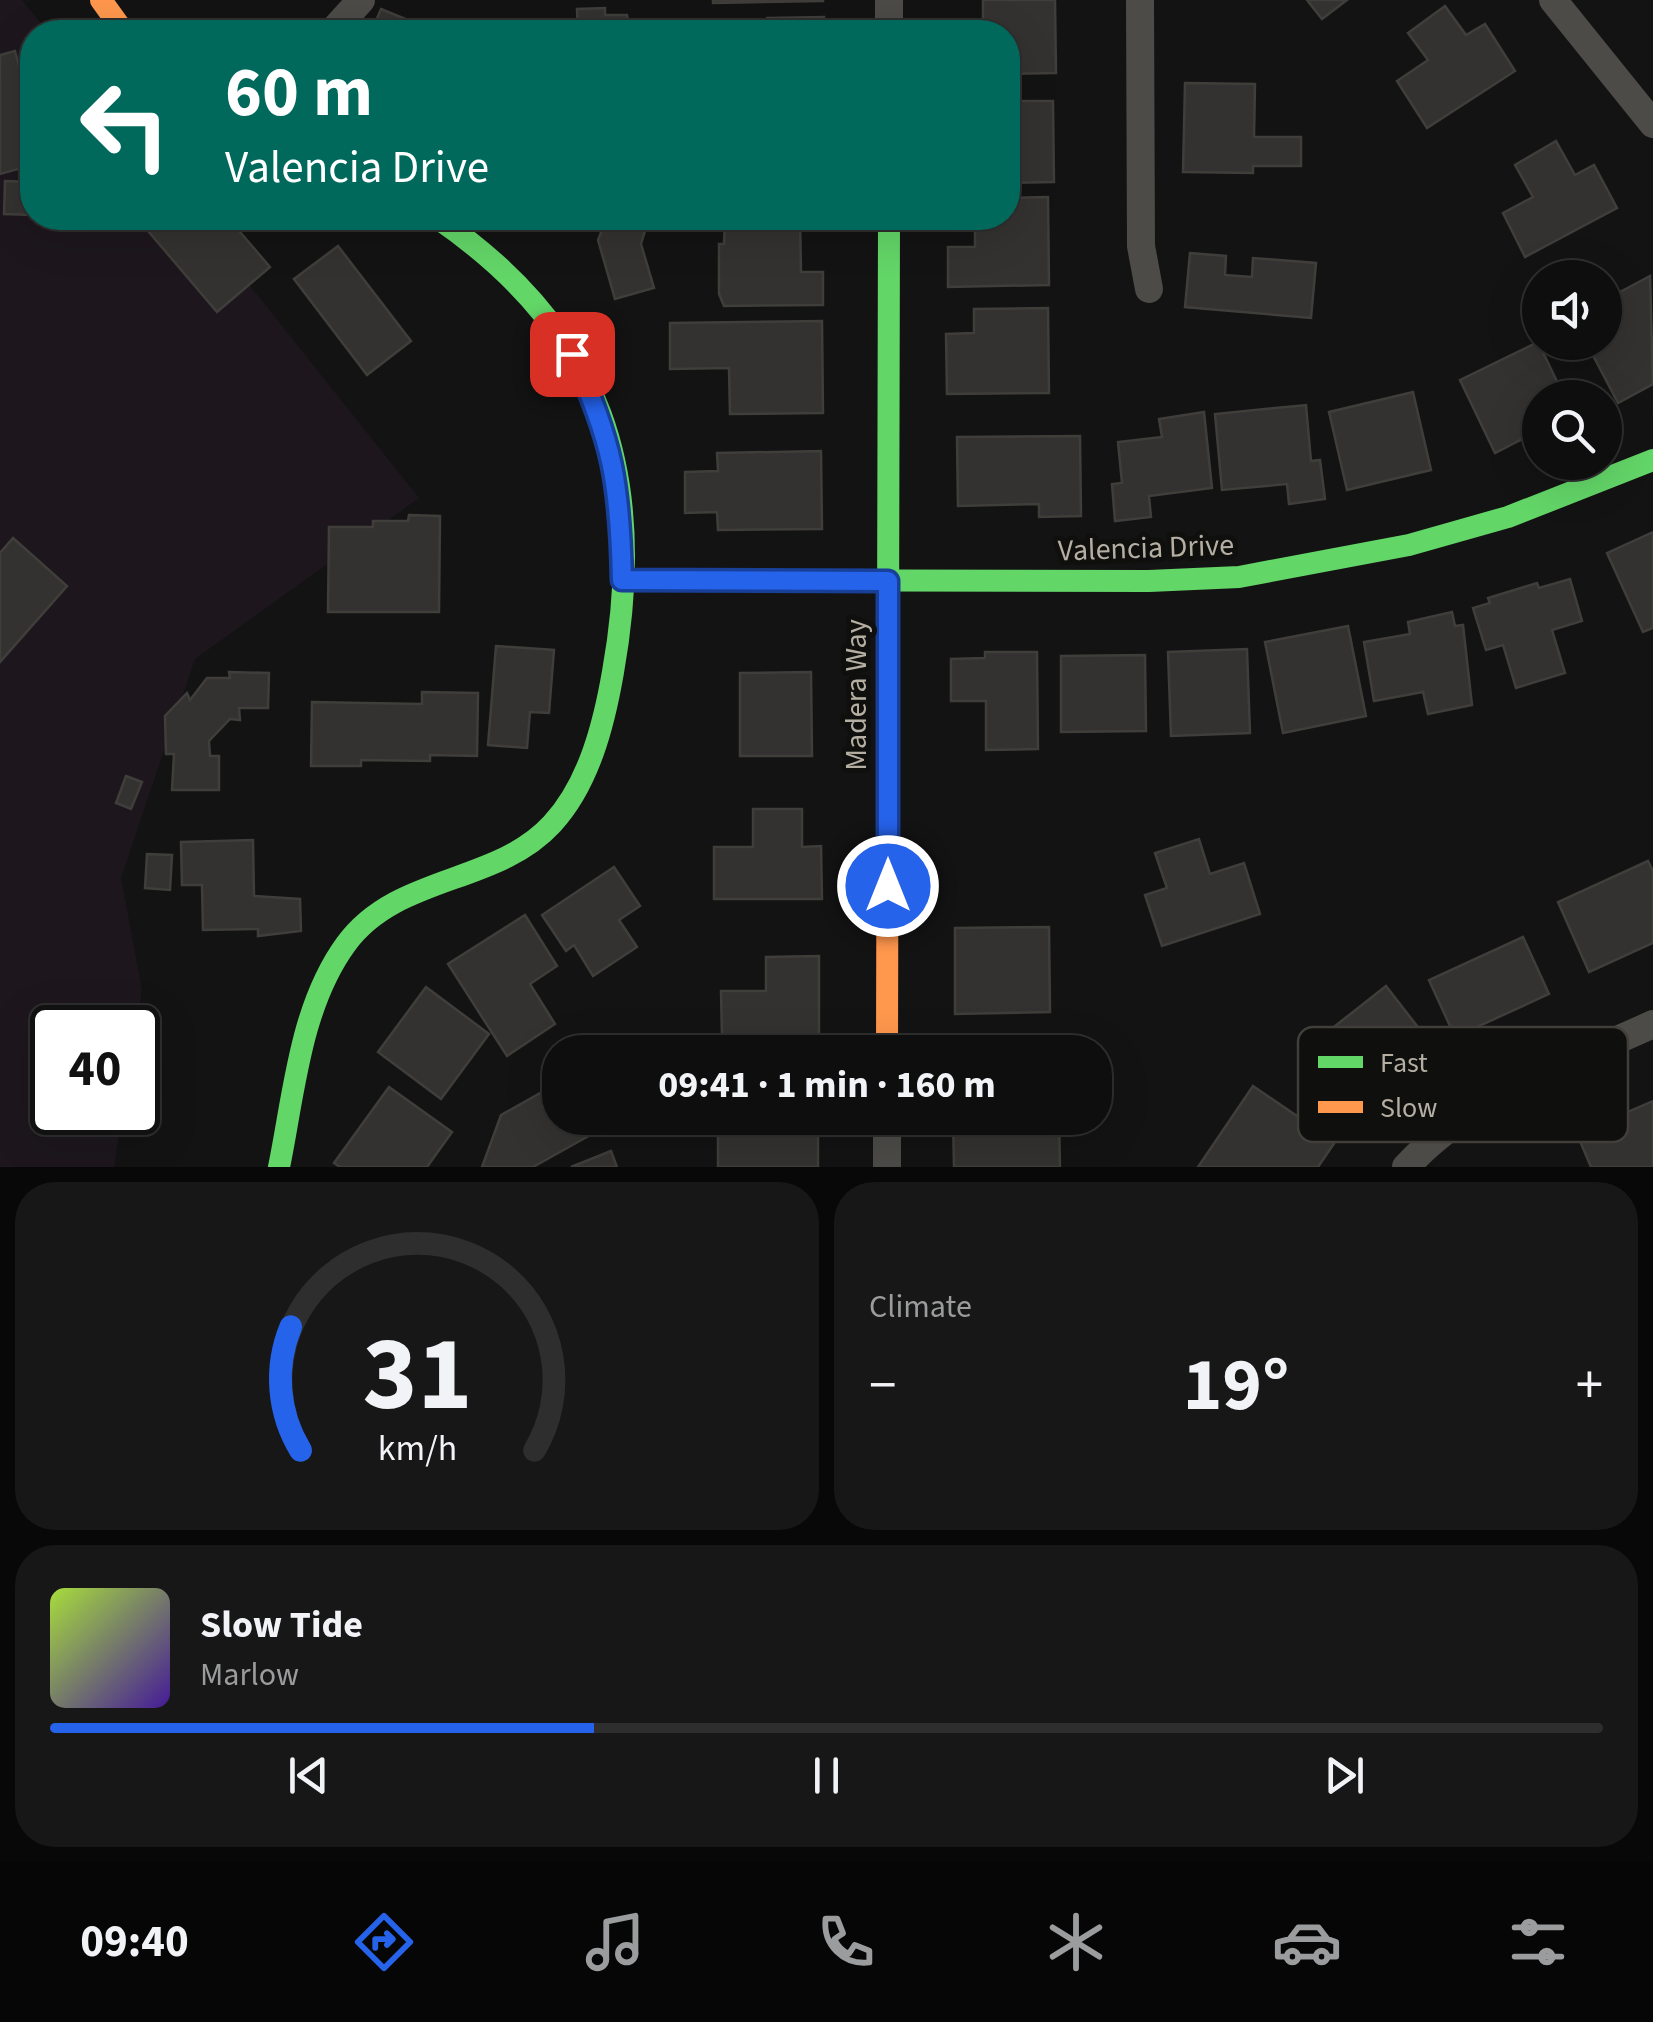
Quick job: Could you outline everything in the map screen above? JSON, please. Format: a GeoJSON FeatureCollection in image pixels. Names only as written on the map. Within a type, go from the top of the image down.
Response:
{"type":"FeatureCollection","features":[{"type":"Feature","properties":{"kind":"street"},"geometry":{"type":"LineString","coordinates":[[343,20],[361,0]]}},
{"type":"Feature","properties":{"kind":"street"},"geometry":{"type":"LineString","coordinates":[[1140,0],[1141,246],[1150,289]]}},
{"type":"Feature","properties":{"kind":"street"},"geometry":{"type":"LineString","coordinates":[[1552,0],[1653,124]]}},
{"type":"Feature","properties":{"kind":"street"},"geometry":{"type":"LineString","coordinates":[[279,1167],[313,1013],[347,942],[378,910],[516,849],[550,826],[571,798],[609,698],[622,580],[621,508],[612,454],[563,335],[531,296],[451,230]]}},
{"type":"Feature","properties":{"kind":"street","name":"Madera Way"},"geometry":{"type":"LineString","coordinates":[[887,1035],[889,230]]}},
{"type":"Feature","properties":{"kind":"street","name":"Valencia Drive"},"geometry":{"type":"LineString","coordinates":[[622,580],[1148,581],[1239,576],[1325,563],[1508,517],[1653,460]]}},
{"type":"Feature","properties":{"kind":"street"},"geometry":{"type":"LineString","coordinates":[[1628,1036],[1653,1024]]}},
{"type":"Feature","properties":{"kind":"street"},"geometry":{"type":"LineString","coordinates":[[887,1135],[887,1167]]}},
{"type":"Feature","properties":{"kind":"street"},"geometry":{"type":"LineString","coordinates":[[1406,1167],[1435,1142]]}},
{"type":"Feature","properties":{"kind":"shaded area"},"geometry":{"type":"Polygon","coordinates":[[[0,0],[22,0],[38,20],[20,20],[20,230],[206,230],[419,498],[195,659],[121,878],[142,990],[140,1005],[30,1005],[30,1135],[119,1135],[114,1167],[0,1167],[0,0]]]}},
{"type":"Feature","properties":{"kind":"building"},"geometry":{"type":"Polygon","coordinates":[[[823,0],[823,1],[713,3],[823,0]]]}},
{"type":"Feature","properties":{"kind":"building"},"geometry":{"type":"Polygon","coordinates":[[[983,0],[1055,0],[1056,73],[1020,74],[1020,20],[983,20],[983,0]]]}},
{"type":"Feature","properties":{"kind":"building"},"geometry":{"type":"Polygon","coordinates":[[[1307,0],[1347,0],[1322,19],[1307,0]]]}},
{"type":"Feature","properties":{"kind":"building"},"geometry":{"type":"Polygon","coordinates":[[[1445,6],[1466,35],[1485,24],[1515,71],[1427,128],[1397,81],[1428,60],[1408,33],[1445,6]]]}},
{"type":"Feature","properties":{"kind":"building"},"geometry":{"type":"Polygon","coordinates":[[[605,8],[605,15],[627,15],[628,20],[577,20],[577,9],[605,8]]]}},
{"type":"Feature","properties":{"kind":"building"},"geometry":{"type":"Polygon","coordinates":[[[381,9],[408,20],[376,20],[381,9]]]}},
{"type":"Feature","properties":{"kind":"building"},"geometry":{"type":"Polygon","coordinates":[[[824,17],[824,20],[767,20],[824,17]]]}},
{"type":"Feature","properties":{"kind":"building"},"geometry":{"type":"Polygon","coordinates":[[[15,51],[20,70],[20,168],[0,174],[0,55],[15,51]]]}},
{"type":"Feature","properties":{"kind":"building"},"geometry":{"type":"Polygon","coordinates":[[[1185,83],[1255,84],[1254,137],[1301,137],[1301,166],[1253,166],[1253,173],[1183,172],[1185,83]]]}},
{"type":"Feature","properties":{"kind":"building"},"geometry":{"type":"Polygon","coordinates":[[[1020,101],[1053,101],[1054,182],[1020,183],[1020,101]]]}},
{"type":"Feature","properties":{"kind":"building"},"geometry":{"type":"Polygon","coordinates":[[[1556,141],[1575,175],[1594,165],[1617,208],[1525,257],[1503,213],[1533,197],[1515,165],[1556,141]]]}},
{"type":"Feature","properties":{"kind":"building"},"geometry":{"type":"Polygon","coordinates":[[[5,181],[20,182],[20,215],[4,214],[5,181]]]}},
{"type":"Feature","properties":{"kind":"building"},"geometry":{"type":"Polygon","coordinates":[[[1048,197],[1049,285],[948,287],[948,247],[975,247],[975,230],[1020,230],[1020,198],[1048,197]]]}},
{"type":"Feature","properties":{"kind":"building"},"geometry":{"type":"Polygon","coordinates":[[[147,230],[238,230],[270,267],[217,312],[147,230]]]}},
{"type":"Feature","properties":{"kind":"building"},"geometry":{"type":"Polygon","coordinates":[[[602,230],[645,230],[641,244],[654,288],[615,299],[598,240],[602,230]]]}},
{"type":"Feature","properties":{"kind":"building"},"geometry":{"type":"Polygon","coordinates":[[[725,230],[800,230],[801,272],[823,272],[823,305],[724,306],[719,294],[719,244],[724,244],[725,230]]]}},
{"type":"Feature","properties":{"kind":"building"},"geometry":{"type":"Polygon","coordinates":[[[338,246],[411,341],[367,375],[294,279],[338,246]]]}},
{"type":"Feature","properties":{"kind":"building"},"geometry":{"type":"Polygon","coordinates":[[[1190,253],[1226,256],[1225,275],[1252,277],[1253,258],[1316,263],[1311,318],[1185,307],[1190,253]]]}},
{"type":"Feature","properties":{"kind":"building"},"geometry":{"type":"Polygon","coordinates":[[[1650,276],[1653,384],[1622,401],[1622,380],[1606,380],[1595,360],[1622,360],[1622,291],[1650,276]]]}},
{"type":"Feature","properties":{"kind":"building"},"geometry":{"type":"Polygon","coordinates":[[[1048,308],[1049,393],[947,394],[946,334],[974,333],[974,309],[1048,308]]]}},
{"type":"Feature","properties":{"kind":"building"},"geometry":{"type":"Polygon","coordinates":[[[822,321],[823,413],[730,414],[729,368],[670,369],[670,323],[822,321]]]}},
{"type":"Feature","properties":{"kind":"building"},"geometry":{"type":"Polygon","coordinates":[[[1522,350],[1522,360],[1547,360],[1556,380],[1522,380],[1522,439],[1495,453],[1460,380],[1522,350]]]}},
{"type":"Feature","properties":{"kind":"building"},"geometry":{"type":"Polygon","coordinates":[[[1413,392],[1431,470],[1347,490],[1329,412],[1413,392]]]}},
{"type":"Feature","properties":{"kind":"building"},"geometry":{"type":"Polygon","coordinates":[[[1306,405],[1311,461],[1320,460],[1325,499],[1289,504],[1287,484],[1222,490],[1215,414],[1306,405]]]}},
{"type":"Feature","properties":{"kind":"building"},"geometry":{"type":"Polygon","coordinates":[[[1204,412],[1212,488],[1149,496],[1151,517],[1115,521],[1112,484],[1122,483],[1118,442],[1162,437],[1159,419],[1204,412]]]}},
{"type":"Feature","properties":{"kind":"building"},"geometry":{"type":"Polygon","coordinates":[[[1080,436],[1081,516],[1039,517],[1039,504],[958,506],[957,437],[1080,436]]]}},
{"type":"Feature","properties":{"kind":"building"},"geometry":{"type":"Polygon","coordinates":[[[821,451],[822,529],[718,530],[717,512],[685,513],[685,472],[718,471],[717,453],[821,451]]]}},
{"type":"Feature","properties":{"kind":"building"},"geometry":{"type":"Polygon","coordinates":[[[409,515],[440,516],[439,612],[328,612],[329,527],[373,527],[373,521],[408,521],[409,515]]]}},
{"type":"Feature","properties":{"kind":"building"},"geometry":{"type":"Polygon","coordinates":[[[1653,532],[1653,628],[1643,632],[1607,553],[1653,532]]]}},
{"type":"Feature","properties":{"kind":"building"},"geometry":{"type":"Polygon","coordinates":[[[13,538],[67,586],[0,662],[0,553],[13,538]]]}},
{"type":"Feature","properties":{"kind":"building"},"geometry":{"type":"Polygon","coordinates":[[[1570,579],[1582,621],[1552,630],[1565,673],[1516,688],[1503,645],[1486,650],[1473,608],[1490,603],[1488,598],[1537,583],[1539,588],[1570,579]]]}},
{"type":"Feature","properties":{"kind":"building"},"geometry":{"type":"Polygon","coordinates":[[[1452,612],[1455,626],[1463,625],[1472,705],[1428,714],[1423,692],[1374,701],[1364,642],[1410,634],[1408,622],[1452,612]]]}},
{"type":"Feature","properties":{"kind":"building"},"geometry":{"type":"Polygon","coordinates":[[[1348,626],[1366,716],[1283,733],[1265,642],[1348,626]]]}},
{"type":"Feature","properties":{"kind":"building"},"geometry":{"type":"Polygon","coordinates":[[[496,646],[554,650],[549,713],[530,712],[527,748],[488,745],[496,646]]]}},
{"type":"Feature","properties":{"kind":"building"},"geometry":{"type":"Polygon","coordinates":[[[1247,649],[1250,733],[1171,736],[1168,652],[1247,649]]]}},
{"type":"Feature","properties":{"kind":"building"},"geometry":{"type":"Polygon","coordinates":[[[985,652],[1037,652],[1038,749],[986,750],[986,701],[951,701],[951,659],[985,658],[985,652]]]}},
{"type":"Feature","properties":{"kind":"building"},"geometry":{"type":"Polygon","coordinates":[[[1145,655],[1146,731],[1061,732],[1061,656],[1145,655]]]}},
{"type":"Feature","properties":{"kind":"building"},"geometry":{"type":"Polygon","coordinates":[[[229,672],[269,673],[268,708],[239,708],[240,720],[230,719],[209,741],[210,756],[219,756],[219,790],[172,790],[174,754],[166,754],[165,716],[187,693],[190,700],[207,678],[230,678],[229,672]]]}},
{"type":"Feature","properties":{"kind":"building"},"geometry":{"type":"Polygon","coordinates":[[[811,672],[812,756],[740,756],[740,673],[811,672]]]}},
{"type":"Feature","properties":{"kind":"building"},"geometry":{"type":"Polygon","coordinates":[[[422,692],[478,693],[477,756],[430,755],[430,761],[361,760],[361,766],[311,766],[312,702],[422,704],[422,692]]]}},
{"type":"Feature","properties":{"kind":"building"},"geometry":{"type":"Polygon","coordinates":[[[126,776],[142,782],[131,809],[116,803],[126,776]]]}},
{"type":"Feature","properties":{"kind":"building"},"geometry":{"type":"Polygon","coordinates":[[[753,809],[802,809],[802,847],[821,846],[822,899],[714,899],[714,847],[753,847],[753,809]]]}},
{"type":"Feature","properties":{"kind":"building"},"geometry":{"type":"Polygon","coordinates":[[[1199,839],[1210,874],[1244,863],[1260,914],[1162,946],[1145,895],[1167,888],[1155,853],[1199,839]]]}},
{"type":"Feature","properties":{"kind":"building"},"geometry":{"type":"Polygon","coordinates":[[[253,840],[254,896],[300,899],[301,931],[258,936],[258,929],[203,930],[202,885],[182,885],[181,842],[253,840]]]}},
{"type":"Feature","properties":{"kind":"building"},"geometry":{"type":"Polygon","coordinates":[[[147,854],[172,855],[170,890],[145,888],[147,854]]]}},
{"type":"Feature","properties":{"kind":"building"},"geometry":{"type":"Polygon","coordinates":[[[1648,861],[1653,871],[1653,943],[1589,972],[1558,902],[1648,861]]]}},
{"type":"Feature","properties":{"kind":"building"},"geometry":{"type":"Polygon","coordinates":[[[614,867],[640,906],[619,920],[637,947],[593,976],[574,945],[566,951],[542,915],[614,867]]]}},
{"type":"Feature","properties":{"kind":"building"},"geometry":{"type":"Polygon","coordinates":[[[525,915],[557,966],[530,984],[555,1024],[507,1056],[448,964],[525,915]]]}},
{"type":"Feature","properties":{"kind":"building"},"geometry":{"type":"Polygon","coordinates":[[[1049,927],[1050,1012],[955,1014],[955,928],[1049,927]]]}},
{"type":"Feature","properties":{"kind":"building"},"geometry":{"type":"Polygon","coordinates":[[[1523,937],[1549,994],[1477,1027],[1450,1027],[1429,980],[1523,937]]]}},
{"type":"Feature","properties":{"kind":"building"},"geometry":{"type":"Polygon","coordinates":[[[819,956],[819,1035],[722,1035],[721,991],[766,991],[766,957],[819,956]]]}},
{"type":"Feature","properties":{"kind":"building"},"geometry":{"type":"Polygon","coordinates":[[[1386,986],[1418,1027],[1334,1027],[1386,986]]]}},
{"type":"Feature","properties":{"kind":"building"},"geometry":{"type":"Polygon","coordinates":[[[426,987],[489,1034],[441,1099],[378,1052],[426,987]]]}},
{"type":"Feature","properties":{"kind":"building"},"geometry":{"type":"Polygon","coordinates":[[[1253,1086],[1298,1117],[1298,1142],[1335,1142],[1318,1167],[1198,1167],[1253,1086]]]}},
{"type":"Feature","properties":{"kind":"building"},"geometry":{"type":"Polygon","coordinates":[[[389,1087],[452,1132],[427,1167],[340,1167],[334,1163],[389,1087]]]}},
{"type":"Feature","properties":{"kind":"building"},"geometry":{"type":"Polygon","coordinates":[[[542,1092],[542,1135],[590,1135],[533,1167],[482,1167],[501,1115],[542,1092]]]}},
{"type":"Feature","properties":{"kind":"building"},"geometry":{"type":"Polygon","coordinates":[[[1653,1101],[1653,1167],[1591,1167],[1580,1142],[1628,1142],[1628,1112],[1653,1101]]]}},
{"type":"Feature","properties":{"kind":"building"},"geometry":{"type":"Polygon","coordinates":[[[718,1135],[818,1135],[818,1167],[718,1167],[718,1135]]]}},
{"type":"Feature","properties":{"kind":"building"},"geometry":{"type":"Polygon","coordinates":[[[953,1135],[1059,1135],[1060,1167],[954,1167],[953,1135]]]}},
{"type":"Feature","properties":{"kind":"building"},"geometry":{"type":"Polygon","coordinates":[[[611,1151],[617,1167],[571,1167],[611,1151]]]}},
{"type":"Feature","properties":{"kind":"traffic: fast"},"geometry":{"type":"LineString","coordinates":[[279,1167],[309,1023],[318,995],[346,944],[367,921],[392,904],[503,859],[552,824],[585,772],[600,732],[613,672],[622,601],[624,534],[617,472],[601,414],[575,360],[540,309],[494,262],[453,230]]}},
{"type":"Feature","properties":{"kind":"traffic: fast"},"geometry":{"type":"LineString","coordinates":[[888,636],[889,230]]}},
{"type":"Feature","properties":{"kind":"traffic: fast"},"geometry":{"type":"LineString","coordinates":[[622,580],[1149,581],[1239,577],[1409,545],[1508,517],[1653,460]]}},
{"type":"Feature","properties":{"kind":"traffic: slow"},"geometry":{"type":"LineString","coordinates":[[101,0],[115,20]]}},
{"type":"Feature","properties":{"kind":"traffic: slow"},"geometry":{"type":"LineString","coordinates":[[887,1035],[888,636]]}},
{"type":"Feature","properties":{"kind":"route"},"geometry":{"type":"LineString","coordinates":[[572,354],[612,454],[621,508],[622,580],[888,581],[888,886]]}}]}
